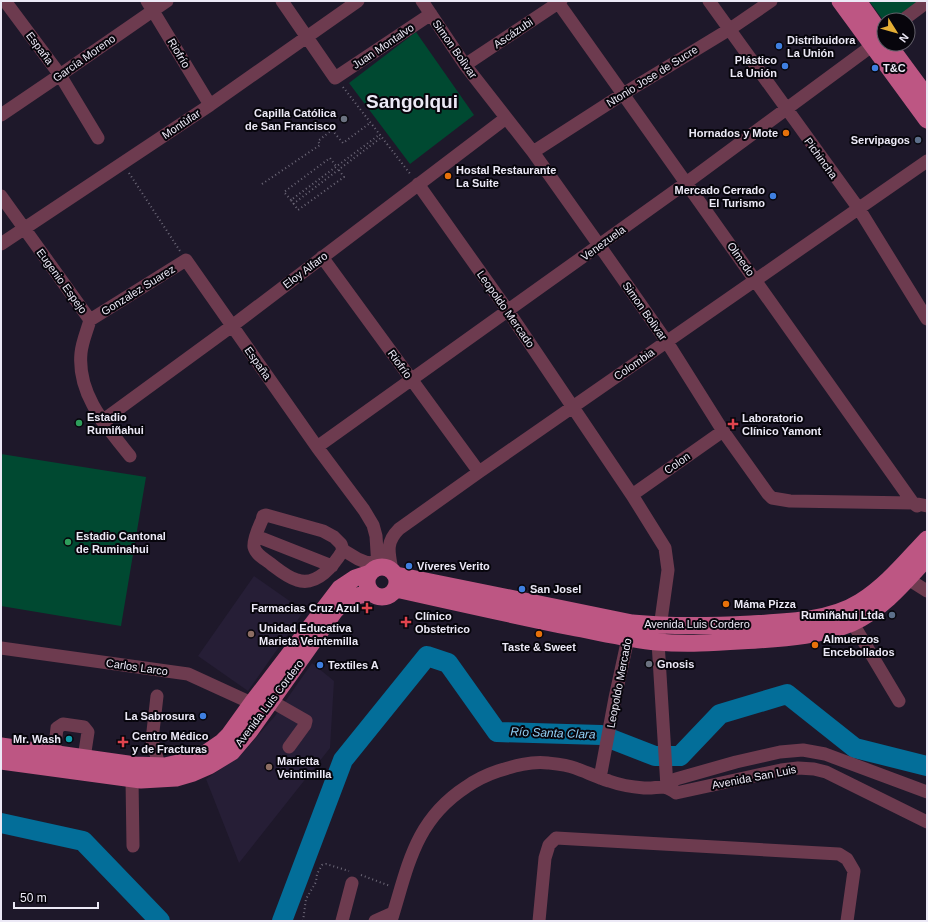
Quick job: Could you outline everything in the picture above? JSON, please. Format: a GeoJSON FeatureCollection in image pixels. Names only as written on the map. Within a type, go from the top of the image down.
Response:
{"type":"FeatureCollection","features":[{"type":"Feature","properties":{"kind":"main road"},"geometry":{"type":"LineString","coordinates":[[840,1],[876,34]]}},
{"type":"Feature","properties":{"kind":"main road"},"geometry":{"type":"LineString","coordinates":[[858,1],[876,30]]}},
{"type":"Feature","properties":{"kind":"main road"},"geometry":{"type":"LineString","coordinates":[[889,52],[927,120]]}},
{"type":"Feature","properties":{"kind":"main road"},"geometry":{"type":"LineString","coordinates":[[892,52],[927,97]]}},
{"type":"Feature","properties":{"kind":"main road","name":"Avenida Luis Cordero"},"geometry":{"type":"LineString","coordinates":[[659,634],[716,626],[774,623],[809,619],[844,610],[860,602],[886,582],[926,539]]}},
{"type":"Feature","properties":{"kind":"main road","name":"Avenida Luis Cordero"},"geometry":{"type":"LineString","coordinates":[[1,761],[141,780],[176,778],[209,766],[232,752],[249,732],[263,705],[340,588],[355,578],[385,573],[496,612],[714,642],[819,634],[852,622],[876,609],[889,598],[927,558]]}},
{"type":"Feature","properties":{"kind":"main road"},"geometry":{"type":"LineString","coordinates":[[372,593],[368,586],[368,577],[385,573]]}},
{"type":"Feature","properties":{"kind":"main road","name":"Avenida Luis Cordero"},"geometry":{"type":"LineString","coordinates":[[1,746],[135,765],[165,766],[191,760],[214,748],[263,705],[338,607],[347,599],[352,596],[372,593],[380,597],[385,597],[393,593],[385,573]]}},
{"type":"Feature","properties":{"kind":"street","name":"España"},"geometry":{"type":"LineString","coordinates":[[5,1],[60,75],[98,138]]}},
{"type":"Feature","properties":{"kind":"street","name":"García Moreno"},"geometry":{"type":"LineString","coordinates":[[1,115],[60,75],[150,6],[167,1]]}},
{"type":"Feature","properties":{"kind":"street"},"geometry":{"type":"LineString","coordinates":[[282,1],[335,78]]}},
{"type":"Feature","properties":{"kind":"street","name":"Montùfar"},"geometry":{"type":"LineString","coordinates":[[1,244],[210,105],[358,1]]}},
{"type":"Feature","properties":{"kind":"street","name":"Simon Bolìvar"},"geometry":{"type":"LineString","coordinates":[[422,1],[465,65],[533,152],[599,245],[667,342],[723,431],[772,498],[790,501],[913,503],[927,506]]}},
{"type":"Feature","properties":{"kind":"street","name":"Ascázubi"},"geometry":{"type":"LineString","coordinates":[[465,65],[559,1]]}},
{"type":"Feature","properties":{"kind":"street","name":"Olmedo"},"geometry":{"type":"LineString","coordinates":[[559,1],[623,94],[913,503],[927,514]]}},
{"type":"Feature","properties":{"kind":"street","name":"Pichincha"},"geometry":{"type":"LineString","coordinates":[[709,1],[859,209],[927,319]]}},
{"type":"Feature","properties":{"kind":"street","name":"Ntonio Jose de Sucre"},"geometry":{"type":"LineString","coordinates":[[533,152],[623,94],[730,29],[771,1]]}},
{"type":"Feature","properties":{"kind":"street"},"geometry":{"type":"LineString","coordinates":[[914,12],[927,2]]}},
{"type":"Feature","properties":{"kind":"street","name":"Riofrío"},"geometry":{"type":"LineString","coordinates":[[150,6],[210,105]]}},
{"type":"Feature","properties":{"kind":"street","name":"Juan Montalvo"},"geometry":{"type":"LineString","coordinates":[[335,78],[431,14]]}},
{"type":"Feature","properties":{"kind":"street","name":"Venezuela"},"geometry":{"type":"LineString","coordinates":[[317,447],[686,183],[876,43]]}},
{"type":"Feature","properties":{"kind":"street","name":"Eloy Alfaro"},"geometry":{"type":"LineString","coordinates":[[102,420],[232,326],[506,118]]}},
{"type":"Feature","properties":{"kind":"street","name":"Colombia"},"geometry":{"type":"LineString","coordinates":[[385,573],[390,541],[399,529],[927,161]]}},
{"type":"Feature","properties":{"kind":"street","name":"Leopoldo Mercado"},"geometry":{"type":"LineString","coordinates":[[418,184],[508,311],[632,495],[665,548],[668,570],[659,634],[667,787]]}},
{"type":"Feature","properties":{"kind":"street","name":"Eugenio Espejo"},"geometry":{"type":"LineString","coordinates":[[1,196],[90,320],[81,352],[81,370],[85,389],[102,420],[130,456]]}},
{"type":"Feature","properties":{"kind":"street","name":"Riofrío"},"geometry":{"type":"LineString","coordinates":[[322,257],[479,472]]}},
{"type":"Feature","properties":{"kind":"street","name":"España"},"geometry":{"type":"LineString","coordinates":[[186,260],[317,447],[364,510],[373,525],[385,573]]}},
{"type":"Feature","properties":{"kind":"street","name":"Gonzalez Suarez"},"geometry":{"type":"LineString","coordinates":[[90,320],[186,260]]}},
{"type":"Feature","properties":{"kind":"street","name":"Colon"},"geometry":{"type":"LineString","coordinates":[[632,495],[723,431]]}},
{"type":"Feature","properties":{"kind":"street"},"geometry":{"type":"LineString","coordinates":[[343,550],[332,566],[318,578],[308,582],[298,581],[287,575],[256,553],[254,543],[263,516],[266,515],[323,531],[334,537],[341,544],[343,550],[362,562],[368,563],[385,573]]}},
{"type":"Feature","properties":{"kind":"street"},"geometry":{"type":"LineString","coordinates":[[256,536],[332,566]]}},
{"type":"Feature","properties":{"kind":"street"},"geometry":{"type":"LineString","coordinates":[[908,579],[927,591]]}},
{"type":"Feature","properties":{"kind":"street"},"geometry":{"type":"LineString","coordinates":[[852,622],[899,701]]}},
{"type":"Feature","properties":{"kind":"street","name":"Leopoldo Mercado"},"geometry":{"type":"LineString","coordinates":[[600,778],[630,630]]}},
{"type":"Feature","properties":{"kind":"street","name":"Carlos Larco"},"geometry":{"type":"LineString","coordinates":[[1,648],[188,674],[306,721],[289,747]]}},
{"type":"Feature","properties":{"kind":"street"},"geometry":{"type":"LineString","coordinates":[[156,696],[152,740],[159,766]]}},
{"type":"Feature","properties":{"kind":"street"},"geometry":{"type":"LineString","coordinates":[[54,754],[57,728],[62,724],[84,727],[87,729],[88,732],[84,758]]}},
{"type":"Feature","properties":{"kind":"street","name":"Avenida San Luis"},"geometry":{"type":"LineString","coordinates":[[667,787],[676,779],[728,764],[780,752],[803,750],[825,754],[927,792]]}},
{"type":"Feature","properties":{"kind":"street"},"geometry":{"type":"LineString","coordinates":[[375,921],[392,917],[412,854],[428,822],[438,809],[451,797],[484,775],[515,765],[546,763],[574,767],[600,778]]}},
{"type":"Feature","properties":{"kind":"street","name":"Avenida San Luis"},"geometry":{"type":"LineString","coordinates":[[600,778],[629,786],[644,788],[667,787],[676,793],[782,770],[798,768],[814,769],[836,777],[927,822]]}},
{"type":"Feature","properties":{"kind":"street"},"geometry":{"type":"LineString","coordinates":[[132,779],[133,846]]}},
{"type":"Feature","properties":{"kind":"street"},"geometry":{"type":"LineString","coordinates":[[539,921],[546,858],[549,845],[556,838],[839,854],[847,859],[854,871],[847,921]]}},
{"type":"Feature","properties":{"kind":"street"},"geometry":{"type":"LineString","coordinates":[[342,921],[352,883]]}},
{"type":"Feature","properties":{"kind":"path"},"geometry":{"type":"LineString","coordinates":[[335,78],[418,184]]}},
{"type":"Feature","properties":{"kind":"path"},"geometry":{"type":"LineString","coordinates":[[262,184],[320,145],[318,141],[332,130],[343,143],[370,123]]}},
{"type":"Feature","properties":{"kind":"path"},"geometry":{"type":"LineString","coordinates":[[291,200],[379,134]]}},
{"type":"Feature","properties":{"kind":"path"},"geometry":{"type":"LineString","coordinates":[[293,204],[382,137]]}},
{"type":"Feature","properties":{"kind":"path"},"geometry":{"type":"LineString","coordinates":[[337,166],[330,158],[284,192],[298,210],[344,177],[339,170]]}},
{"type":"Feature","properties":{"kind":"path"},"geometry":{"type":"LineString","coordinates":[[123,163],[186,260]]}},
{"type":"Feature","properties":{"kind":"shaded area","name":"Unidad Educativa Marieta Veintemilla"},"geometry":{"type":"Polygon","coordinates":[[[254,576],[304,611],[248,691],[198,656],[254,576]]]}},
{"type":"Feature","properties":{"kind":"shaded area","name":"Marietta Veintimilla"},"geometry":{"type":"Polygon","coordinates":[[[312,663],[334,681],[330,748],[239,863],[206,779],[240,756],[275,716],[312,663]]]}},
{"type":"Feature","properties":{"kind":"green space"},"geometry":{"type":"Polygon","coordinates":[[[869,1],[919,1],[903,12],[877,12],[869,1]]]}},
{"type":"Feature","properties":{"kind":"green space"},"geometry":{"type":"Polygon","coordinates":[[[416,32],[474,115],[410,164],[349,83],[416,32]]]}},
{"type":"Feature","properties":{"kind":"green space","name":"Estadio Cantonal de Ruminahui"},"geometry":{"type":"Polygon","coordinates":[[[1,454],[146,477],[121,626],[1,606],[1,454]]]}},
{"type":"Feature","properties":{"kind":"waterway","name":"Río Santa Clara"},"geometry":{"type":"LineString","coordinates":[[282,921],[343,760],[427,656],[448,663],[497,732],[601,735],[655,756],[680,756],[720,714],[787,694],[855,748],[927,766]]}},
{"type":"Feature","properties":{"kind":"waterway","name":"Río Santa Clara"},"geometry":{"type":"LineString","coordinates":[[1,823],[83,841],[160,921]]}},
{"type":"Feature","properties":{"kind":"place","name":"Distribuidora La Unión"},"geometry":{"type":"Point","coordinates":[779,46]}},
{"type":"Feature","properties":{"kind":"place","name":"Plástico La Unión"},"geometry":{"type":"Point","coordinates":[785,66]}},
{"type":"Feature","properties":{"kind":"place","name":"T&C"},"geometry":{"type":"Point","coordinates":[875,68]}},
{"type":"Feature","properties":{"kind":"place","name":"Capilla Católica de San Francisco"},"geometry":{"type":"Point","coordinates":[344,119]}},
{"type":"Feature","properties":{"kind":"place","name":"Hornados y Mote"},"geometry":{"type":"Point","coordinates":[786,133]}},
{"type":"Feature","properties":{"kind":"place","name":"Servipagos"},"geometry":{"type":"Point","coordinates":[918,140]}},
{"type":"Feature","properties":{"kind":"place","name":"Hostal Restaurante La Suite"},"geometry":{"type":"Point","coordinates":[448,176]}},
{"type":"Feature","properties":{"kind":"place","name":"Mercado Cerrado El Turismo"},"geometry":{"type":"Point","coordinates":[773,196]}},
{"type":"Feature","properties":{"kind":"place","name":"Estadio Rumiñahui"},"geometry":{"type":"Point","coordinates":[79,423]}},
{"type":"Feature","properties":{"kind":"place","name":"Laboratorio Clínico Yamont"},"geometry":{"type":"Point","coordinates":[733,424]}},
{"type":"Feature","properties":{"kind":"place","name":"Estadio Cantonal de Ruminahui"},"geometry":{"type":"Point","coordinates":[68,542]}},
{"type":"Feature","properties":{"kind":"place","name":"Víveres Verito"},"geometry":{"type":"Point","coordinates":[409,566]}},
{"type":"Feature","properties":{"kind":"place","name":"San Josel"},"geometry":{"type":"Point","coordinates":[522,589]}},
{"type":"Feature","properties":{"kind":"place","name":"Máma Pizza"},"geometry":{"type":"Point","coordinates":[726,604]}},
{"type":"Feature","properties":{"kind":"place","name":"Farmacias Cruz Azul"},"geometry":{"type":"Point","coordinates":[367,608]}},
{"type":"Feature","properties":{"kind":"place","name":"Rumiñahui Ltda"},"geometry":{"type":"Point","coordinates":[892,615]}},
{"type":"Feature","properties":{"kind":"place","name":"Clínico Obstetrico"},"geometry":{"type":"Point","coordinates":[406,622]}},
{"type":"Feature","properties":{"kind":"place","name":"Unidad Educativa Marieta Veintemilla"},"geometry":{"type":"Point","coordinates":[251,634]}},
{"type":"Feature","properties":{"kind":"place","name":"Taste & Sweet"},"geometry":{"type":"Point","coordinates":[539,634]}},
{"type":"Feature","properties":{"kind":"place","name":"Almuerzos Encebollados"},"geometry":{"type":"Point","coordinates":[815,645]}},
{"type":"Feature","properties":{"kind":"place","name":"Gnosis"},"geometry":{"type":"Point","coordinates":[649,664]}},
{"type":"Feature","properties":{"kind":"place","name":"Textiles A"},"geometry":{"type":"Point","coordinates":[320,665]}},
{"type":"Feature","properties":{"kind":"place","name":"La Sabrosura"},"geometry":{"type":"Point","coordinates":[203,716]}},
{"type":"Feature","properties":{"kind":"place","name":"Mr. Wash"},"geometry":{"type":"Point","coordinates":[69,739]}},
{"type":"Feature","properties":{"kind":"place","name":"Centro Médico y de Fracturas"},"geometry":{"type":"Point","coordinates":[123,742]}},
{"type":"Feature","properties":{"kind":"place","name":"Marietta Veintimilla"},"geometry":{"type":"Point","coordinates":[269,767]}},
{"type":"Feature","properties":{"kind":"district","name":"Sangolqui"},"geometry":{"type":"Point","coordinates":[412,101]}}]}
